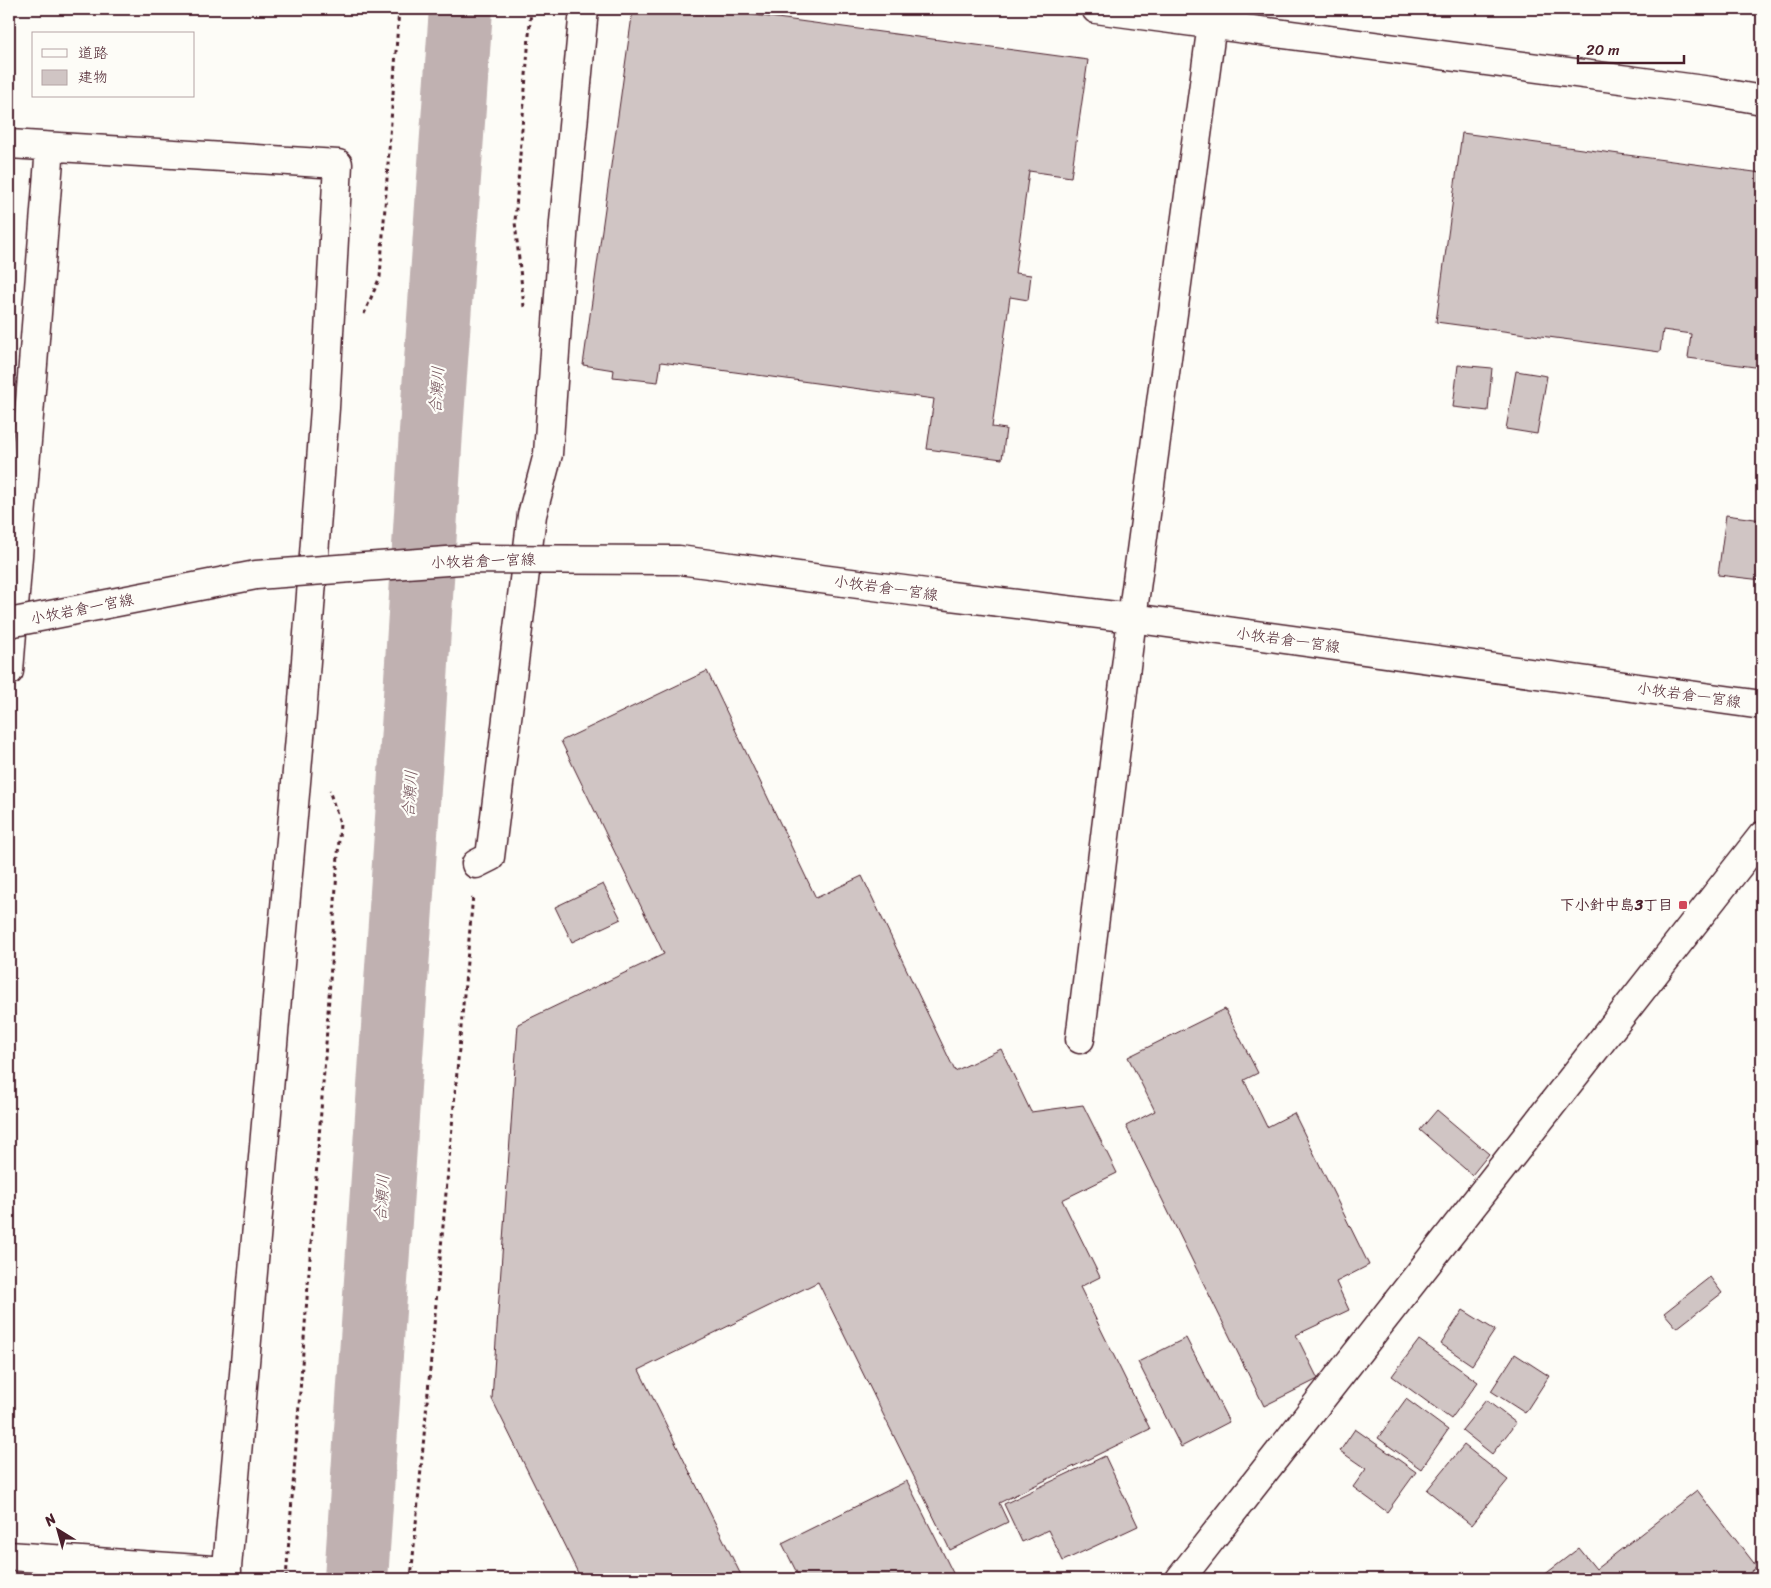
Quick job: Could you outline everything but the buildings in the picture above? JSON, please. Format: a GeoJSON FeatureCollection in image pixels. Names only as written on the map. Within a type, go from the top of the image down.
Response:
{"type":"FeatureCollection","features":[{"type":"Feature","properties":{"kind":"street"},"geometry":{"type":"LineString","coordinates":[[476,864],[490,857],[532,515],[548,454],[564,222],[584,9]]}},
{"type":"Feature","properties":{"kind":"street"},"geometry":{"type":"LineString","coordinates":[[1096,9],[1213,17],[1762,100]]}},
{"type":"Feature","properties":{"kind":"street"},"geometry":{"type":"LineString","coordinates":[[1080,1039],[1132,618],[1213,17]]}},
{"type":"Feature","properties":{"kind":"street"},"geometry":{"type":"LineString","coordinates":[[9,144],[338,164],[325,408],[302,714],[226,1575],[9,1556]]}},
{"type":"Feature","properties":{"kind":"street"},"geometry":{"type":"LineString","coordinates":[[9,672],[50,147]]}},
{"type":"Feature","properties":{"kind":"street","name":"小牧岩倉一宮線"},"geometry":{"type":"LineString","coordinates":[[9,623],[256,575],[474,559],[679,560],[1132,618],[1762,706]]}},
{"type":"Feature","properties":{"kind":"street"},"geometry":{"type":"LineString","coordinates":[[1180,1579],[1762,836]]}},
{"type":"Feature","properties":{"kind":"path"},"geometry":{"type":"LineString","coordinates":[[362,320],[380,277],[399,9]]}},
{"type":"Feature","properties":{"kind":"path"},"geometry":{"type":"LineString","coordinates":[[524,310],[515,222],[530,9]]}},
{"type":"Feature","properties":{"kind":"path"},"geometry":{"type":"LineString","coordinates":[[286,1579],[326,1044],[340,823],[328,786]]}},
{"type":"Feature","properties":{"kind":"path"},"geometry":{"type":"LineString","coordinates":[[411,1579],[476,864]]}},
{"type":"Feature","properties":{"kind":"waterway","name":"合瀬川"},"geometry":{"type":"LineString","coordinates":[[356,1579],[431,431],[461,9]]}},
{"type":"Feature","properties":{"kind":"place","name":"下小針中島3丁目"},"geometry":{"type":"Point","coordinates":[1683,905]}}]}
